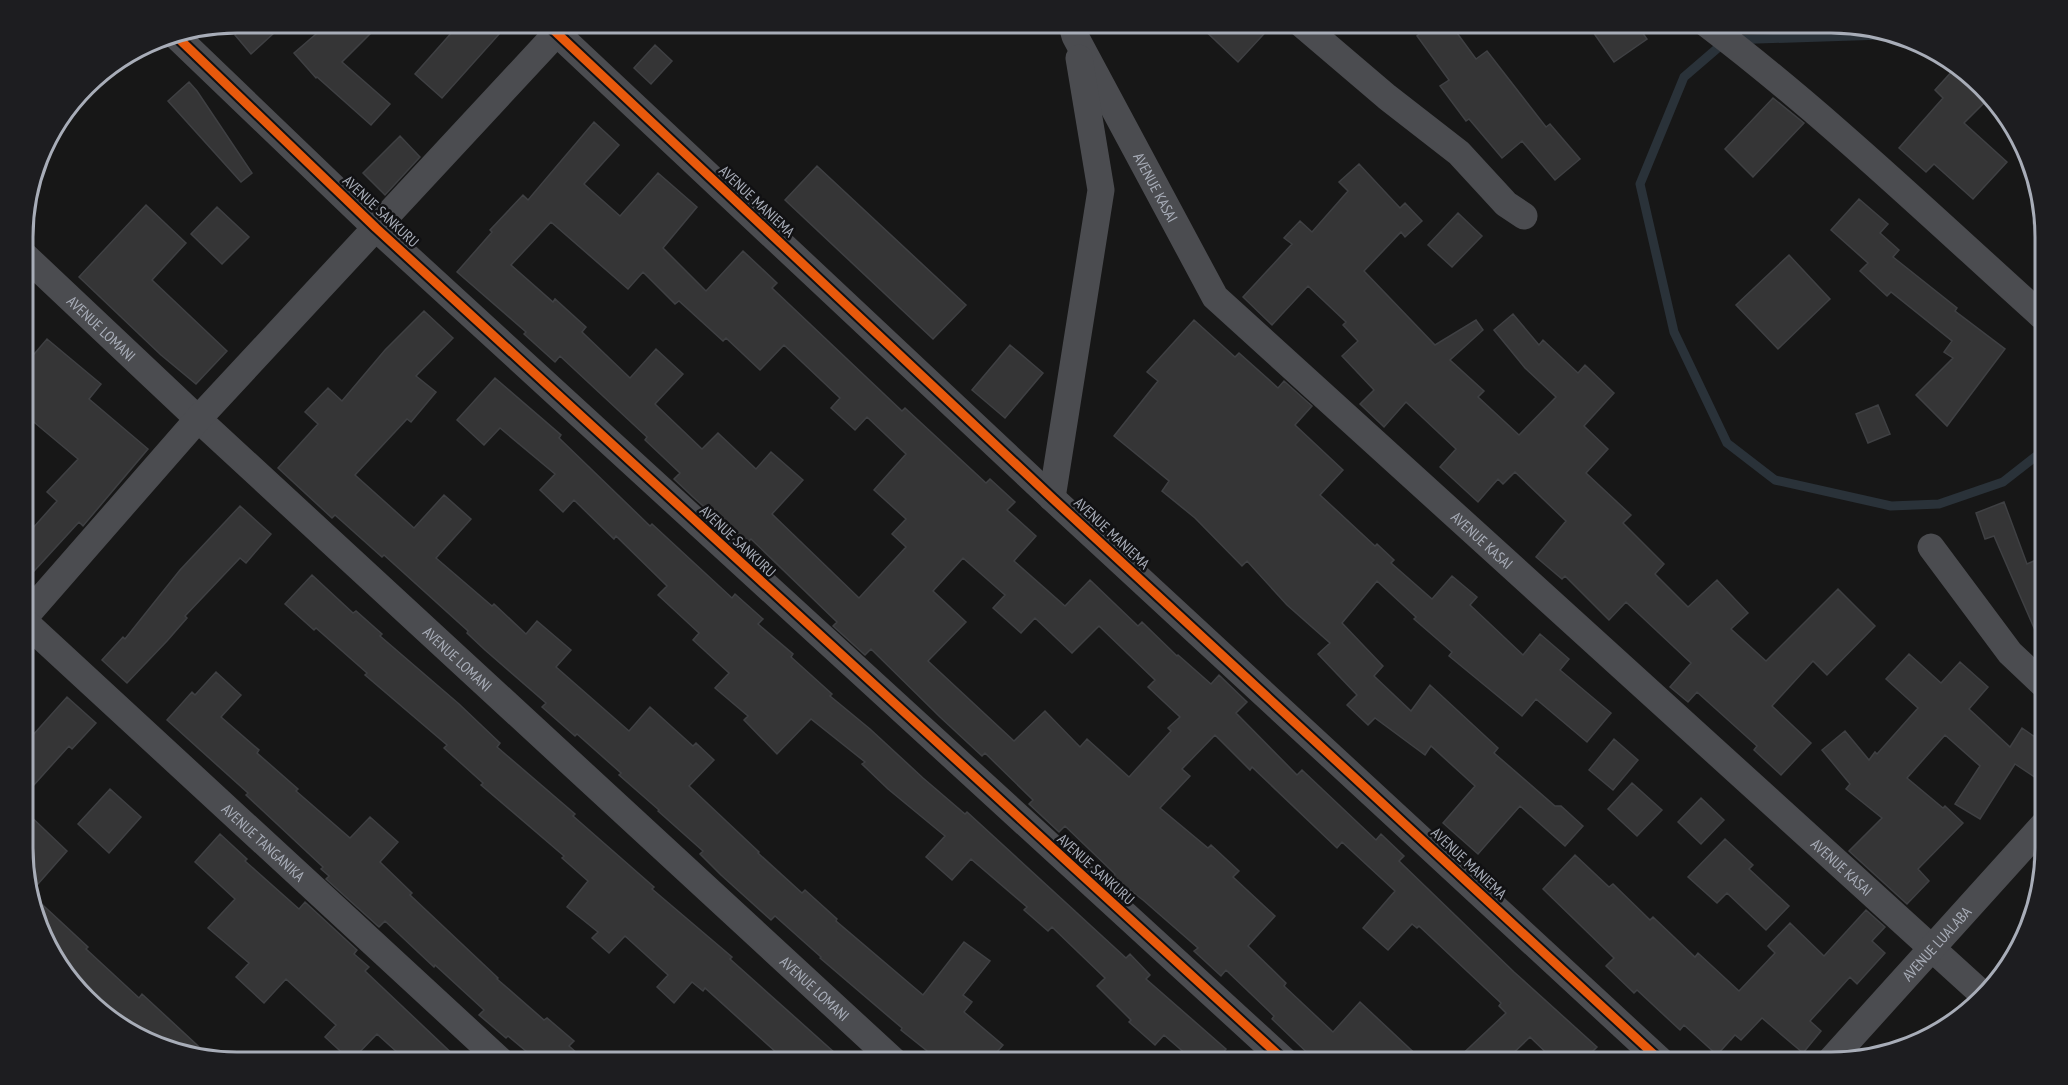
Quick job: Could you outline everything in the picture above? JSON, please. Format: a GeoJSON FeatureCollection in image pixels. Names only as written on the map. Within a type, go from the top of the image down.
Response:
{"type":"FeatureCollection","features":[{"type":"Feature","properties":{"kind":"street"},"geometry":{"type":"LineString","coordinates":[[33,610],[198,419],[376,228],[550,33]]}},
{"type":"Feature","properties":{"kind":"street","name":"AVENUE MANIEMA"},"geometry":{"type":"LineString","coordinates":[[563,33],[1052,498],[1651,1052]]}},
{"type":"Feature","properties":{"kind":"street"},"geometry":{"type":"LineString","coordinates":[[1052,498],[1101,190],[1074,33]]}},
{"type":"Feature","properties":{"kind":"street","name":"AVENUE KASAI"},"geometry":{"type":"LineString","coordinates":[[1075,33],[1215,297],[1977,990]]}},
{"type":"Feature","properties":{"kind":"street"},"geometry":{"type":"LineString","coordinates":[[1312,33],[1387,97],[1459,153],[1506,204],[1524,216]]}},
{"type":"Feature","properties":{"kind":"street"},"geometry":{"type":"LineString","coordinates":[[1718,33],[1764,69],[1839,134],[2035,310]]}},
{"type":"Feature","properties":{"kind":"street","name":"AVENUE SANKURU"},"geometry":{"type":"LineString","coordinates":[[181,41],[376,228],[1275,1052]]}},
{"type":"Feature","properties":{"kind":"street","name":"AVENUE LOMANI"},"geometry":{"type":"LineString","coordinates":[[33,263],[198,419],[884,1052]]}},
{"type":"Feature","properties":{"kind":"street"},"geometry":{"type":"LineString","coordinates":[[1931,547],[2010,653],[2035,677]]}},
{"type":"Feature","properties":{"kind":"street","name":"AVENUE TANGANIKA"},"geometry":{"type":"LineString","coordinates":[[33,628],[491,1052]]}},
{"type":"Feature","properties":{"kind":"street","name":"AVENUE LUALABA"},"geometry":{"type":"LineString","coordinates":[[1838,1052],[2035,834]]}},
{"type":"Feature","properties":{"kind":"building"},"geometry":{"type":"Polygon","coordinates":[[[237,33],[274,33],[251,54],[235,35],[237,33]]]}},
{"type":"Feature","properties":{"kind":"building"},"geometry":{"type":"Polygon","coordinates":[[[317,33],[371,33],[342,62],[390,104],[371,125],[316,78],[294,53],[317,33]]]}},
{"type":"Feature","properties":{"kind":"building"},"geometry":{"type":"Polygon","coordinates":[[[451,33],[500,33],[442,98],[415,74],[451,33]]]}},
{"type":"Feature","properties":{"kind":"building"},"geometry":{"type":"Polygon","coordinates":[[[1208,33],[1265,33],[1238,62],[1208,33]]]}},
{"type":"Feature","properties":{"kind":"building"},"geometry":{"type":"Polygon","coordinates":[[[1421,33],[1457,33],[1476,59],[1487,51],[1546,127],[1550,124],[1580,159],[1555,180],[1522,141],[1502,158],[1469,119],[1466,121],[1440,86],[1449,80],[1417,36],[1421,33]]]}},
{"type":"Feature","properties":{"kind":"building"},"geometry":{"type":"Polygon","coordinates":[[[1594,33],[1643,33],[1647,39],[1614,62],[1594,33]]]}},
{"type":"Feature","properties":{"kind":"building"},"geometry":{"type":"Polygon","coordinates":[[[655,45],[672,61],[651,84],[634,68],[655,45]]]}},
{"type":"Feature","properties":{"kind":"building"},"geometry":{"type":"Polygon","coordinates":[[[1951,72],[1975,93],[1984,103],[1964,123],[2007,162],[1973,199],[1934,164],[1926,172],[1899,148],[1943,98],[1935,90],[1951,72]]]}},
{"type":"Feature","properties":{"kind":"building"},"geometry":{"type":"Polygon","coordinates":[[[189,82],[252,173],[241,182],[168,101],[189,82]]]}},
{"type":"Feature","properties":{"kind":"building"},"geometry":{"type":"Polygon","coordinates":[[[1773,98],[1804,123],[1753,177],[1725,149],[1773,98]]]}},
{"type":"Feature","properties":{"kind":"building"},"geometry":{"type":"Polygon","coordinates":[[[594,122],[619,145],[584,184],[620,216],[658,173],[697,207],[663,248],[706,291],[743,251],[777,283],[772,288],[902,411],[905,408],[986,483],[990,479],[1015,502],[1007,510],[1036,536],[1014,561],[1065,606],[1090,580],[1138,626],[1142,622],[1177,656],[1211,684],[1219,675],[1247,702],[1236,713],[1297,775],[1302,770],[1376,840],[1381,834],[1404,856],[1399,861],[1514,972],[1597,1047],[1592,1052],[1546,1052],[1530,1037],[1514,1052],[1465,1052],[1506,1013],[1499,1006],[1501,1003],[1419,926],[1417,928],[1412,924],[1388,950],[1363,928],[1395,891],[1342,842],[1337,848],[1252,767],[1250,770],[1215,735],[1182,769],[1190,776],[1160,808],[1208,848],[1211,845],[1239,871],[1233,877],[1275,916],[1248,946],[1286,983],[1284,986],[1333,1032],[1360,1002],[1413,1052],[1307,1052],[1272,1019],[1274,1016],[1226,970],[1221,976],[1194,951],[1198,948],[1113,877],[1115,874],[1065,826],[1059,832],[1029,804],[1033,800],[985,753],[982,756],[871,649],[865,655],[833,626],[837,622],[751,539],[746,544],[693,497],[674,479],[680,473],[645,440],[647,437],[560,356],[555,362],[524,334],[526,332],[457,272],[492,232],[490,230],[523,195],[528,200],[594,122]],[[551,222],[511,265],[553,302],[555,299],[586,327],[582,332],[630,378],[656,349],[683,374],[655,404],[702,449],[718,433],[756,469],[771,452],[803,480],[772,514],[859,598],[906,547],[892,534],[906,519],[874,490],[906,454],[867,417],[855,430],[831,408],[840,398],[784,345],[760,370],[726,338],[723,341],[679,301],[675,304],[643,272],[628,289],[551,222]],[[963,558],[933,591],[966,622],[928,661],[1014,741],[1045,711],[1080,747],[1087,739],[1129,777],[1171,731],[1168,728],[1180,717],[1148,687],[1155,680],[1099,626],[1072,653],[1035,618],[1021,633],[993,608],[1005,595],[963,558]]]}},
{"type":"Feature","properties":{"kind":"building"},"geometry":{"type":"Polygon","coordinates":[[[400,136],[420,157],[385,195],[363,173],[400,136]]]}},
{"type":"Feature","properties":{"kind":"building"},"geometry":{"type":"Polygon","coordinates":[[[1359,164],[1400,208],[1405,203],[1422,221],[1405,237],[1401,232],[1364,271],[1435,345],[1476,320],[1483,330],[1450,360],[1484,391],[1478,397],[1519,435],[1556,397],[1525,368],[1494,330],[1513,314],[1539,345],[1543,340],[1578,373],[1585,365],[1614,393],[1584,426],[1608,449],[1586,473],[1631,515],[1623,523],[1664,564],[1655,574],[1688,607],[1717,580],[1748,613],[1731,629],[1766,661],[1838,589],[1875,626],[1827,675],[1813,661],[1772,706],[1811,743],[1781,775],[1754,750],[1757,746],[1697,692],[1688,702],[1670,687],[1691,663],[1626,602],[1609,620],[1565,576],[1562,579],[1536,557],[1566,521],[1515,472],[1503,484],[1498,479],[1478,502],[1440,467],[1456,449],[1406,402],[1384,427],[1360,404],[1374,390],[1342,356],[1358,341],[1343,325],[1346,322],[1308,286],[1272,325],[1243,297],[1292,244],[1284,238],[1300,221],[1312,232],[1348,191],[1339,182],[1359,164]]]}},
{"type":"Feature","properties":{"kind":"building"},"geometry":{"type":"Polygon","coordinates":[[[817,166],[966,305],[933,339],[785,200],[817,166]]]}},
{"type":"Feature","properties":{"kind":"building"},"geometry":{"type":"Polygon","coordinates":[[[1859,199],[1888,224],[1880,233],[1899,250],[1893,257],[1957,308],[1955,311],[2005,349],[1947,426],[1916,395],[1953,358],[1944,352],[1952,341],[1891,292],[1887,296],[1860,271],[1868,263],[1831,230],[1859,199]]]}},
{"type":"Feature","properties":{"kind":"building"},"geometry":{"type":"Polygon","coordinates":[[[146,205],[186,243],[152,280],[227,351],[196,384],[161,355],[79,277],[146,205]]]}},
{"type":"Feature","properties":{"kind":"building"},"geometry":{"type":"Polygon","coordinates":[[[217,207],[249,237],[222,264],[191,234],[217,207]]]}},
{"type":"Feature","properties":{"kind":"building"},"geometry":{"type":"Polygon","coordinates":[[[1458,213],[1482,236],[1452,267],[1428,245],[1458,213]]]}},
{"type":"Feature","properties":{"kind":"building"},"geometry":{"type":"Polygon","coordinates":[[[1789,255],[1830,299],[1778,349],[1736,305],[1789,255]]]}},
{"type":"Feature","properties":{"kind":"building"},"geometry":{"type":"Polygon","coordinates":[[[424,311],[453,338],[416,376],[436,392],[411,422],[407,419],[355,475],[414,528],[444,495],[471,519],[436,558],[492,606],[494,604],[526,634],[537,621],[571,650],[556,667],[629,731],[650,707],[693,746],[696,743],[714,760],[689,786],[802,893],[805,890],[837,919],[836,921],[923,995],[964,942],[990,961],[963,995],[972,1002],[964,1012],[1003,1045],[997,1052],[928,1052],[901,1030],[902,1028],[775,916],[771,920],[721,875],[700,854],[703,851],[619,775],[621,773],[542,707],[546,703],[485,650],[467,633],[468,631],[384,555],[382,557],[335,515],[332,518],[278,468],[318,424],[305,412],[328,388],[342,401],[385,350],[424,311]]]}},
{"type":"Feature","properties":{"kind":"building"},"geometry":{"type":"Polygon","coordinates":[[[1194,320],[1235,357],[1239,353],[1278,388],[1284,381],[1312,406],[1295,425],[1343,470],[1320,495],[1375,546],[1377,544],[1394,560],[1391,563],[1432,599],[1452,576],[1477,597],[1470,605],[1523,655],[1540,634],[1569,659],[1560,670],[1611,713],[1587,742],[1536,699],[1522,716],[1449,656],[1452,652],[1414,619],[1416,617],[1377,581],[1342,623],[1383,666],[1374,676],[1411,711],[1430,685],[1498,748],[1494,753],[1555,806],[1561,806],[1583,826],[1565,846],[1520,806],[1478,854],[1443,823],[1475,786],[1431,746],[1425,755],[1375,718],[1368,725],[1347,705],[1357,695],[1318,654],[1330,643],[1287,605],[1247,561],[1242,566],[1195,518],[1162,491],[1169,481],[1114,436],[1158,381],[1147,372],[1194,320]]]}},
{"type":"Feature","properties":{"kind":"building"},"geometry":{"type":"Polygon","coordinates":[[[47,339],[101,384],[89,399],[148,449],[83,526],[79,522],[33,572],[33,528],[57,501],[47,492],[78,459],[33,421],[33,355],[47,339]]]}},
{"type":"Feature","properties":{"kind":"building"},"geometry":{"type":"Polygon","coordinates":[[[1010,345],[1043,373],[1005,418],[972,390],[1010,345]]]}},
{"type":"Feature","properties":{"kind":"building"},"geometry":{"type":"Polygon","coordinates":[[[495,378],[561,435],[559,438],[650,526],[652,524],[732,598],[735,594],[763,619],[758,624],[793,654],[791,657],[832,694],[830,696],[965,814],[967,812],[1126,958],[1130,954],[1150,975],[1146,979],[1226,1049],[1223,1052],[1184,1052],[1164,1035],[1155,1045],[1129,1022],[1131,1020],[1097,986],[1105,978],[1052,927],[1048,931],[1024,910],[1027,907],[971,859],[952,880],[926,857],[945,836],[888,789],[862,764],[865,762],[811,719],[777,754],[744,720],[748,716],[715,688],[729,673],[693,640],[699,633],[658,595],[667,586],[616,536],[614,539],[574,500],[563,512],[540,490],[555,474],[500,428],[484,445],[457,420],[495,378]]]}},
{"type":"Feature","properties":{"kind":"building"},"geometry":{"type":"Polygon","coordinates":[[[1878,405],[1890,434],[1868,443],[1856,414],[1878,405]]]}},
{"type":"Feature","properties":{"kind":"building"},"geometry":{"type":"Polygon","coordinates":[[[2004,502],[2027,564],[2035,560],[2035,630],[1994,536],[1985,539],[1976,513],[2004,502]]]}},
{"type":"Feature","properties":{"kind":"building"},"geometry":{"type":"Polygon","coordinates":[[[240,506],[271,534],[246,563],[240,558],[185,616],[187,618],[127,683],[102,660],[123,637],[125,639],[180,570],[240,506]]]}},
{"type":"Feature","properties":{"kind":"building"},"geometry":{"type":"Polygon","coordinates":[[[312,575],[353,613],[356,611],[382,634],[380,636],[459,704],[500,743],[497,747],[575,814],[573,816],[654,887],[652,889],[732,957],[730,959],[834,1052],[776,1052],[705,988],[703,991],[692,982],[674,1003],[657,987],[668,975],[625,936],[609,953],[592,938],[598,932],[567,907],[588,881],[562,858],[564,856],[481,785],[483,783],[444,748],[447,745],[365,675],[367,673],[316,628],[314,630],[285,604],[312,575]]]}},
{"type":"Feature","properties":{"kind":"building"},"geometry":{"type":"Polygon","coordinates":[[[1909,654],[1941,683],[1960,662],[1988,687],[1969,709],[2010,747],[2022,728],[2035,737],[2035,777],[2015,764],[1980,819],[1955,804],[1980,766],[1945,735],[1907,778],[1943,808],[1945,806],[1963,823],[1918,869],[1929,881],[1907,904],[1849,851],[1882,818],[1846,789],[1850,784],[1822,750],[1845,731],[1869,760],[1875,752],[1877,754],[1918,708],[1886,679],[1909,654]]]}},
{"type":"Feature","properties":{"kind":"building"},"geometry":{"type":"Polygon","coordinates":[[[216,672],[241,695],[221,717],[259,750],[257,753],[298,789],[296,791],[350,838],[370,817],[398,842],[380,862],[412,893],[410,895],[497,979],[544,1020],[547,1018],[574,1041],[569,1046],[576,1052],[527,1052],[508,1036],[506,1038],[479,1015],[484,1010],[435,965],[434,967],[385,921],[379,927],[326,879],[329,876],[321,869],[323,867],[246,795],[248,793],[167,720],[192,692],[195,695],[216,672]]]}},
{"type":"Feature","properties":{"kind":"building"},"geometry":{"type":"Polygon","coordinates":[[[67,697],[96,723],[72,749],[69,746],[33,786],[33,735],[67,697]]]}},
{"type":"Feature","properties":{"kind":"building"},"geometry":{"type":"Polygon","coordinates":[[[1614,739],[1638,760],[1613,790],[1589,770],[1614,739]]]}},
{"type":"Feature","properties":{"kind":"building"},"geometry":{"type":"Polygon","coordinates":[[[1632,783],[1662,810],[1637,836],[1608,809],[1632,783]]]}},
{"type":"Feature","properties":{"kind":"building"},"geometry":{"type":"Polygon","coordinates":[[[110,789],[141,817],[109,853],[78,824],[110,789]]]}},
{"type":"Feature","properties":{"kind":"building"},"geometry":{"type":"Polygon","coordinates":[[[1701,798],[1724,820],[1701,844],[1678,822],[1701,798]]]}},
{"type":"Feature","properties":{"kind":"building"},"geometry":{"type":"Polygon","coordinates":[[[33,819],[67,851],[37,885],[33,819]]]}},
{"type":"Feature","properties":{"kind":"building"},"geometry":{"type":"Polygon","coordinates":[[[220,834],[247,859],[245,861],[299,909],[305,902],[357,950],[354,954],[369,967],[365,971],[450,1052],[397,1052],[377,1034],[360,1052],[341,1052],[325,1037],[336,1025],[286,979],[264,1003],[236,977],[249,963],[208,928],[235,899],[195,862],[220,834]]]}},
{"type":"Feature","properties":{"kind":"building"},"geometry":{"type":"Polygon","coordinates":[[[1725,839],[1753,865],[1749,869],[1789,906],[1766,930],[1727,893],[1717,903],[1688,877],[1725,839]]]}},
{"type":"Feature","properties":{"kind":"building"},"geometry":{"type":"Polygon","coordinates":[[[1575,855],[1609,887],[1613,884],[1650,920],[1653,917],[1695,957],[1698,953],[1739,991],[1775,953],[1768,946],[1790,923],[1824,956],[1866,910],[1885,927],[1872,941],[1885,953],[1857,984],[1850,977],[1810,1021],[1821,1031],[1804,1052],[1762,1018],[1741,1040],[1735,1035],[1720,1052],[1714,1052],[1684,1025],[1680,1030],[1637,990],[1634,993],[1606,966],[1614,958],[1543,889],[1575,855]]]}},
{"type":"Feature","properties":{"kind":"building"},"geometry":{"type":"Polygon","coordinates":[[[41,903],[139,998],[142,994],[201,1049],[171,1041],[135,1025],[93,992],[60,950],[41,903]]]}},
{"type":"Feature","properties":{"kind":"waterway"},"geometry":{"type":"LineString","coordinates":[[1862,36],[1727,40],[1684,77],[1640,184],[1674,332],[1727,443],[1775,480],[1891,506],[1939,504],[2003,482],[2035,457]]}},
{"type":"Feature","properties":{"kind":"cycle path"},"geometry":{"type":"LineString","coordinates":[[557,33],[1052,498],[1651,1052]]}},
{"type":"Feature","properties":{"kind":"cycle path"},"geometry":{"type":"LineString","coordinates":[[181,41],[376,228],[1275,1052]]}}]}
